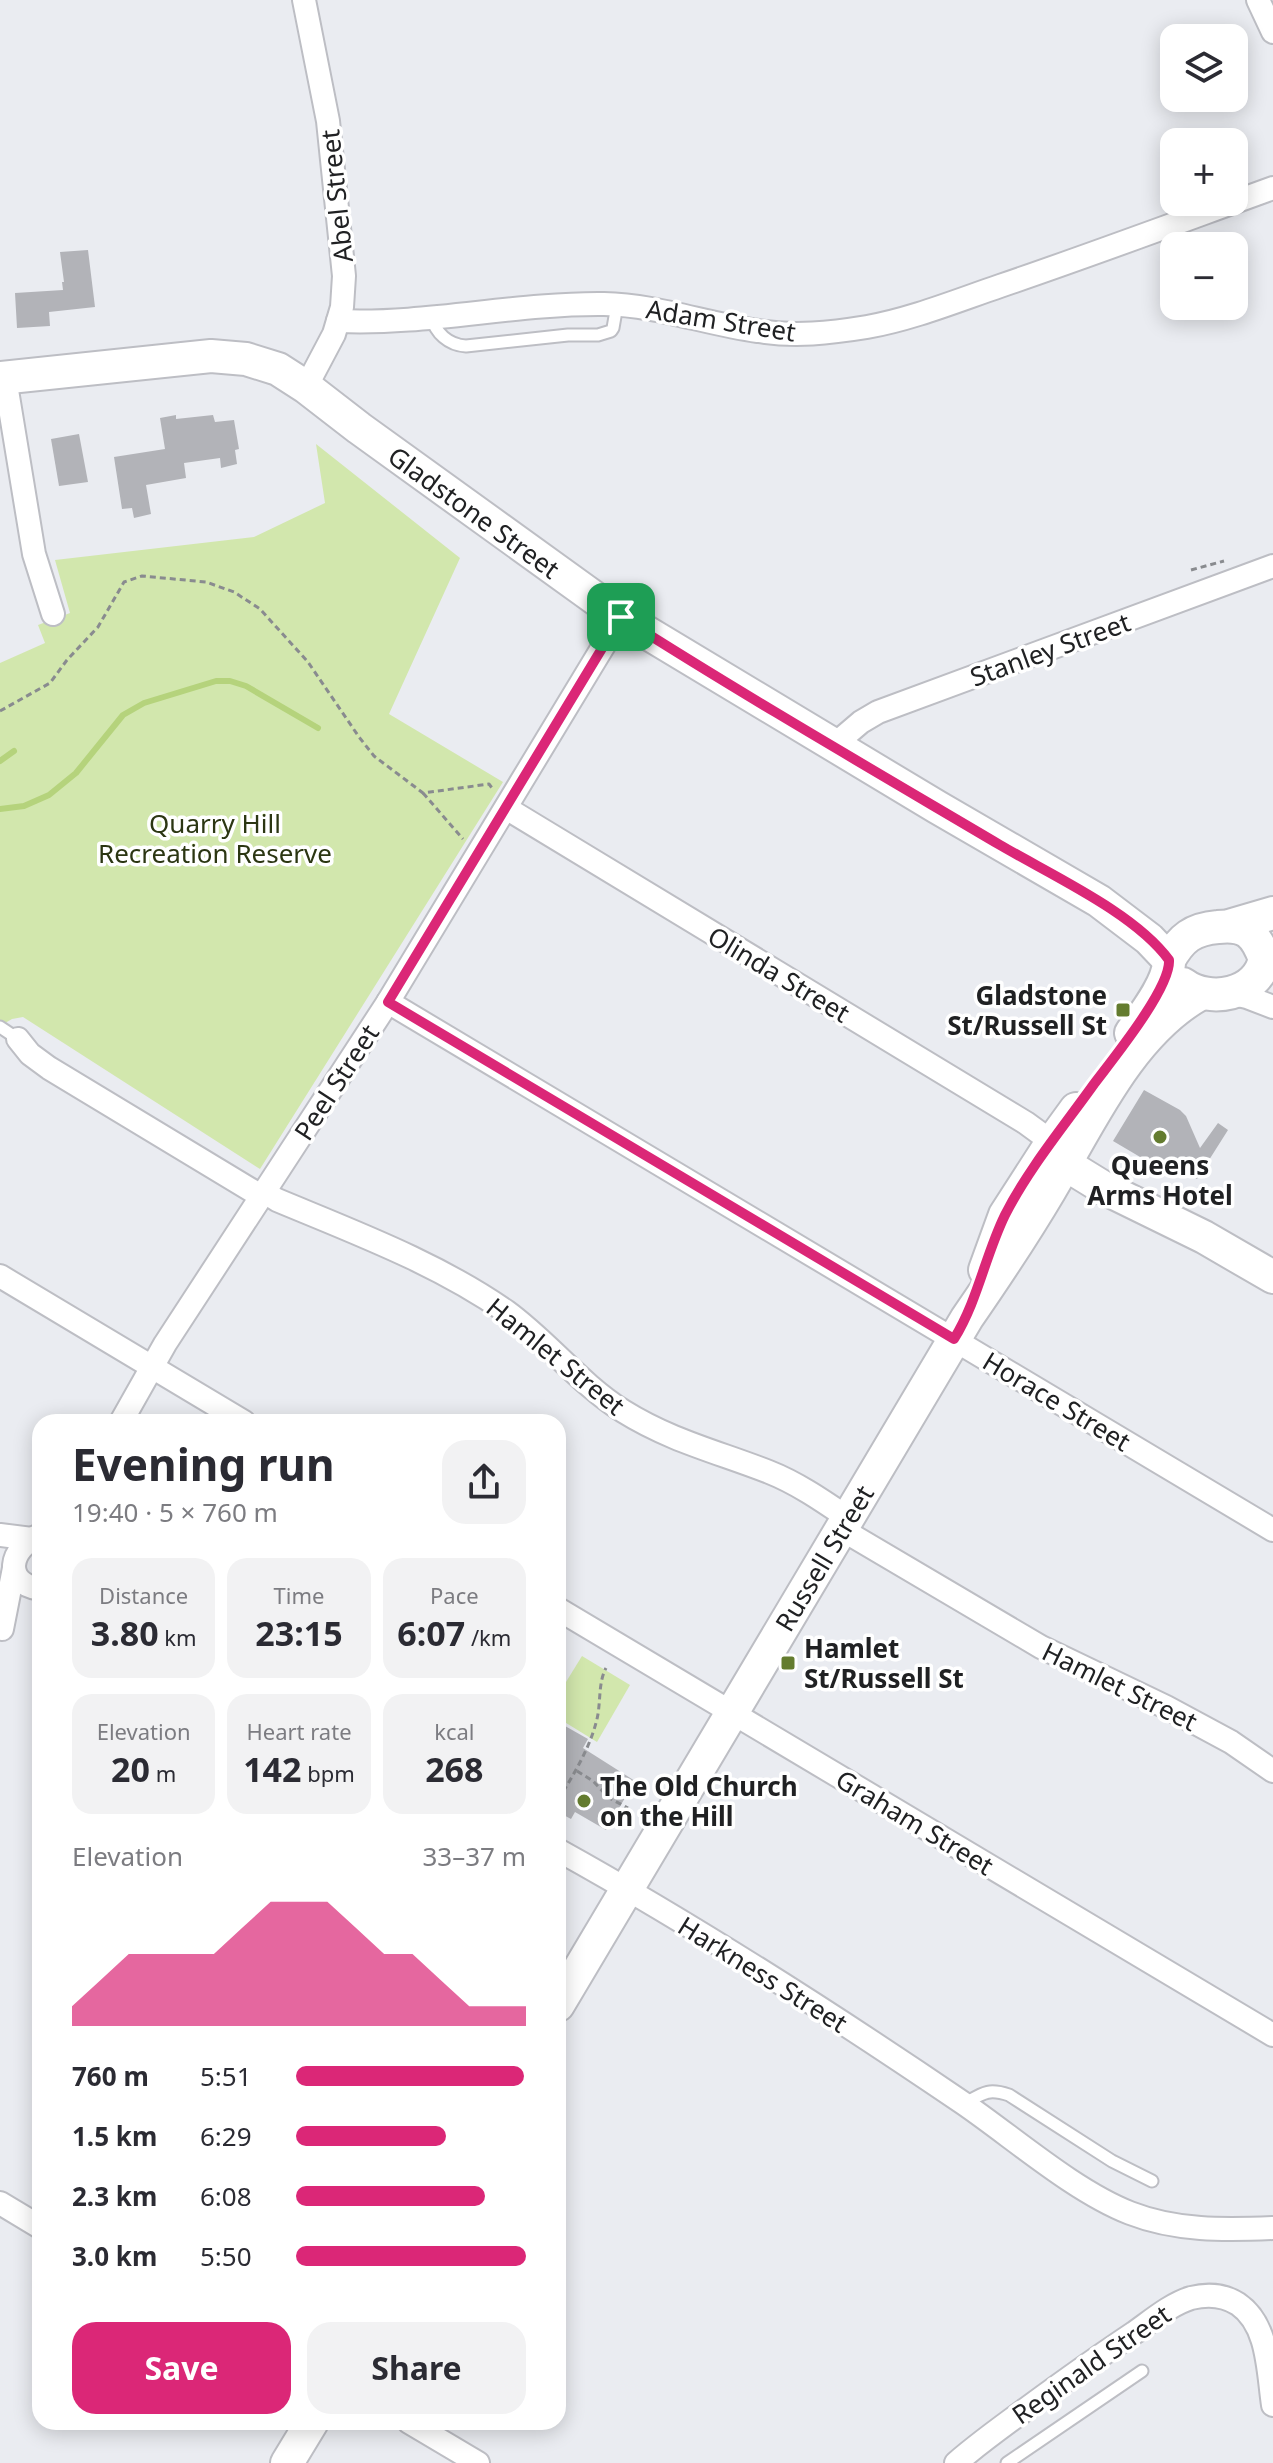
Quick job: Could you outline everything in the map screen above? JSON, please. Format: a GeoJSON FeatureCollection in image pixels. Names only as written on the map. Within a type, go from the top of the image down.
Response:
{"type":"FeatureCollection","features":[{"type":"Feature","properties":{"kind":"main road"},"geometry":{"type":"LineString","coordinates":[[2,378],[184,358],[231,356],[263,363],[306,387]]}},
{"type":"Feature","properties":{"kind":"main road","name":"Gladstone Street"},"geometry":{"type":"LineString","coordinates":[[306,387],[621,617],[1023,859],[1099,901],[1149,939],[1170,962]]}},
{"type":"Feature","properties":{"kind":"main road","name":"Gladstone Street"},"geometry":{"type":"LineString","coordinates":[[1099,901],[1161,921],[1199,929]]}},
{"type":"Feature","properties":{"kind":"main road"},"geometry":{"type":"LineString","coordinates":[[1232,925],[1253,936],[1269,960],[1253,982],[1214,993],[1178,979],[1170,962],[1184,938],[1199,929],[1232,925],[1273,913]]}},
{"type":"Feature","properties":{"kind":"main road","name":"Russell Street"},"geometry":{"type":"LineString","coordinates":[[566,1992],[961,1328],[1006,1263],[1064,1151],[1163,983],[1170,962]]}},
{"type":"Feature","properties":{"kind":"main road","name":"Russell Street"},"geometry":{"type":"LineString","coordinates":[[1064,1151],[1141,1047],[1173,1011],[1214,993]]}},
{"type":"Feature","properties":{"kind":"main road","name":"Olinda Street"},"geometry":{"type":"LineString","coordinates":[[1064,1151],[1117,1172],[1204,1237],[1272,1277]]}},
{"type":"Feature","properties":{"kind":"main road"},"geometry":{"type":"LineString","coordinates":[[287,2463],[307,2430]]}},
{"type":"Feature","properties":{"kind":"street","name":"Abel Street"},"geometry":{"type":"LineString","coordinates":[[304,0],[324,90],[344,276],[338,321],[306,387]]}},
{"type":"Feature","properties":{"kind":"street"},"geometry":{"type":"LineString","coordinates":[[1258,0],[1273,32]]}},
{"type":"Feature","properties":{"kind":"street","name":"Adam Street"},"geometry":{"type":"LineString","coordinates":[[338,321],[374,322],[567,305],[617,305],[659,310],[773,333],[808,335],[872,326],[1047,270],[1273,188]]}},
{"type":"Feature","properties":{"kind":"street"},"geometry":{"type":"LineString","coordinates":[[2,378],[34,554],[53,614]]}},
{"type":"Feature","properties":{"kind":"street","name":"Stanley Street"},"geometry":{"type":"LineString","coordinates":[[834,745],[878,712],[1273,566]]}},
{"type":"Feature","properties":{"kind":"street","name":"Peel Street"},"geometry":{"type":"LineString","coordinates":[[125,1414],[152,1366],[388,1002],[621,617]]}},
{"type":"Feature","properties":{"kind":"street","name":"Olinda Street"},"geometry":{"type":"LineString","coordinates":[[506,808],[1026,1123],[1064,1151]]}},
{"type":"Feature","properties":{"kind":"street"},"geometry":{"type":"LineString","coordinates":[[1214,993],[1256,1000],[1273,1007]]}},
{"type":"Feature","properties":{"kind":"street","name":"Horace Street"},"geometry":{"type":"LineString","coordinates":[[388,1002],[961,1328],[1273,1530]]}},
{"type":"Feature","properties":{"kind":"street","name":"Hamlet Street"},"geometry":{"type":"LineString","coordinates":[[9,1033],[49,1068],[263,1194],[417,1260],[488,1300],[633,1417],[676,1439],[789,1482],[845,1523],[1041,1647],[1166,1707],[1231,1742],[1273,1771]]}},
{"type":"Feature","properties":{"kind":"street"},"geometry":{"type":"LineString","coordinates":[[0,1276],[231,1414]]}},
{"type":"Feature","properties":{"kind":"street"},"geometry":{"type":"LineString","coordinates":[[0,1535],[32,1537]]}},
{"type":"Feature","properties":{"kind":"street"},"geometry":{"type":"LineString","coordinates":[[1,1630],[10,1563],[19,1549],[32,1540]]}},
{"type":"Feature","properties":{"kind":"street"},"geometry":{"type":"LineString","coordinates":[[10,1563],[19,1579],[32,1587]]}},
{"type":"Feature","properties":{"kind":"street"},"geometry":{"type":"LineString","coordinates":[[1,1630],[32,1598]]}},
{"type":"Feature","properties":{"kind":"street","name":"Graham Street"},"geometry":{"type":"LineString","coordinates":[[566,1614],[1273,2035]]}},
{"type":"Feature","properties":{"kind":"street","name":"Harkness Street"},"geometry":{"type":"LineString","coordinates":[[566,1855],[798,1995],[1116,2207],[1170,2224],[1215,2229],[1262,2228]]}},
{"type":"Feature","properties":{"kind":"street"},"geometry":{"type":"LineString","coordinates":[[0,2203],[32,2222]]}},
{"type":"Feature","properties":{"kind":"street","name":"Reginald Street"},"geometry":{"type":"LineString","coordinates":[[957,2463],[989,2435],[1099,2356],[1179,2303],[1204,2296],[1220,2296],[1236,2302],[1247,2312],[1261,2336],[1273,2405]]}},
{"type":"Feature","properties":{"kind":"street"},"geometry":{"type":"LineString","coordinates":[[422,2430],[478,2463]]}},
{"type":"Feature","properties":{"kind":"lane"},"geometry":{"type":"LineString","coordinates":[[431,317],[436,330],[448,340],[466,346],[604,334],[613,328],[617,305]]}},
{"type":"Feature","properties":{"kind":"lane"},"geometry":{"type":"LineString","coordinates":[[964,2104],[988,2091],[1009,2095],[1112,2161],[1152,2181]]}},
{"type":"Feature","properties":{"kind":"lane","name":"Reginald Street"},"geometry":{"type":"LineString","coordinates":[[1007,2463],[1142,2371]]}},
{"type":"Feature","properties":{"kind":"path"},"geometry":{"type":"LineString","coordinates":[[1191,570],[1224,561]]}},
{"type":"Feature","properties":{"kind":"path"},"geometry":{"type":"LineString","coordinates":[[0,711],[50,683],[98,627],[124,582],[142,576],[206,582],[234,592],[260,609],[308,662],[374,756],[423,793],[466,843]]}},
{"type":"Feature","properties":{"kind":"path"},"geometry":{"type":"LineString","coordinates":[[423,793],[489,784],[506,808]]}},
{"type":"Feature","properties":{"kind":"path"},"geometry":{"type":"LineString","coordinates":[[566,1787],[594,1731],[601,1698],[601,1680],[606,1668]]}},
{"type":"Feature","properties":{"kind":"path"},"geometry":{"type":"LineString","coordinates":[[576,1770],[593,1781],[609,1798],[628,1808]]}},
{"type":"Feature","properties":{"kind":"green space","name":"Quarry Hill Recreation Reserve"},"geometry":{"type":"Polygon","coordinates":[[[316,444],[460,558],[389,714],[503,782],[260,1169],[23,1017],[0,1026],[0,663],[45,643],[38,625],[70,613],[55,560],[254,537],[325,503],[316,444]]]}},
{"type":"Feature","properties":{"kind":"green space"},"geometry":{"type":"Polygon","coordinates":[[[582,1656],[630,1685],[597,1742],[566,1723],[566,1682],[582,1656]]]}},
{"type":"Feature","properties":{"kind":"building"},"geometry":{"type":"Polygon","coordinates":[[[88,250],[95,307],[49,312],[50,326],[17,328],[15,293],[63,290],[60,252],[88,250]]]}},
{"type":"Feature","properties":{"kind":"building"},"geometry":{"type":"Polygon","coordinates":[[[176,415],[176,419],[213,415],[215,422],[234,420],[239,449],[235,450],[237,464],[221,468],[220,458],[184,463],[186,478],[146,485],[151,514],[134,518],[132,508],[122,509],[114,457],[165,449],[160,418],[176,415]]]}},
{"type":"Feature","properties":{"kind":"building"},"geometry":{"type":"Polygon","coordinates":[[[79,434],[88,482],[59,486],[51,439],[79,434]]]}},
{"type":"Feature","properties":{"kind":"building","name":"Queens Arms Hotel"},"geometry":{"type":"Polygon","coordinates":[[[1144,1090],[1186,1116],[1200,1148],[1218,1123],[1228,1130],[1197,1179],[1179,1168],[1174,1177],[1113,1141],[1144,1090]]]}},
{"type":"Feature","properties":{"kind":"building"},"geometry":{"type":"Polygon","coordinates":[[[566,1727],[588,1739],[583,1748],[635,1781],[606,1830],[575,1812],[571,1819],[566,1816],[566,1727]]]}},
{"type":"Feature","properties":{"kind":"waterway"},"geometry":{"type":"LineString","coordinates":[[0,809],[24,806],[49,795],[76,773],[123,715],[144,703],[216,681],[246,686],[318,728]]}},
{"type":"Feature","properties":{"kind":"waterway"},"geometry":{"type":"LineString","coordinates":[[0,761],[14,751]]}},
{"type":"Feature","properties":{"kind":"place","name":"Gladstone St/Russell St"},"geometry":{"type":"Point","coordinates":[1123,1010]}},
{"type":"Feature","properties":{"kind":"place","name":"Queens Arms Hotel"},"geometry":{"type":"Point","coordinates":[1160,1137]}},
{"type":"Feature","properties":{"kind":"place","name":"Hamlet St/Russell St"},"geometry":{"type":"Point","coordinates":[788,1663]}},
{"type":"Feature","properties":{"kind":"place","name":"The Old Church on the Hill"},"geometry":{"type":"Point","coordinates":[584,1801]}},
{"type":"Feature","properties":{"kind":"route"},"geometry":{"type":"LineString","coordinates":[[621,617],[1023,859],[1099,901],[1149,939],[1171,964],[1139,1022],[1052,1142],[1005,1215],[967,1318],[954,1339],[388,1002],[621,617]]}}]}
